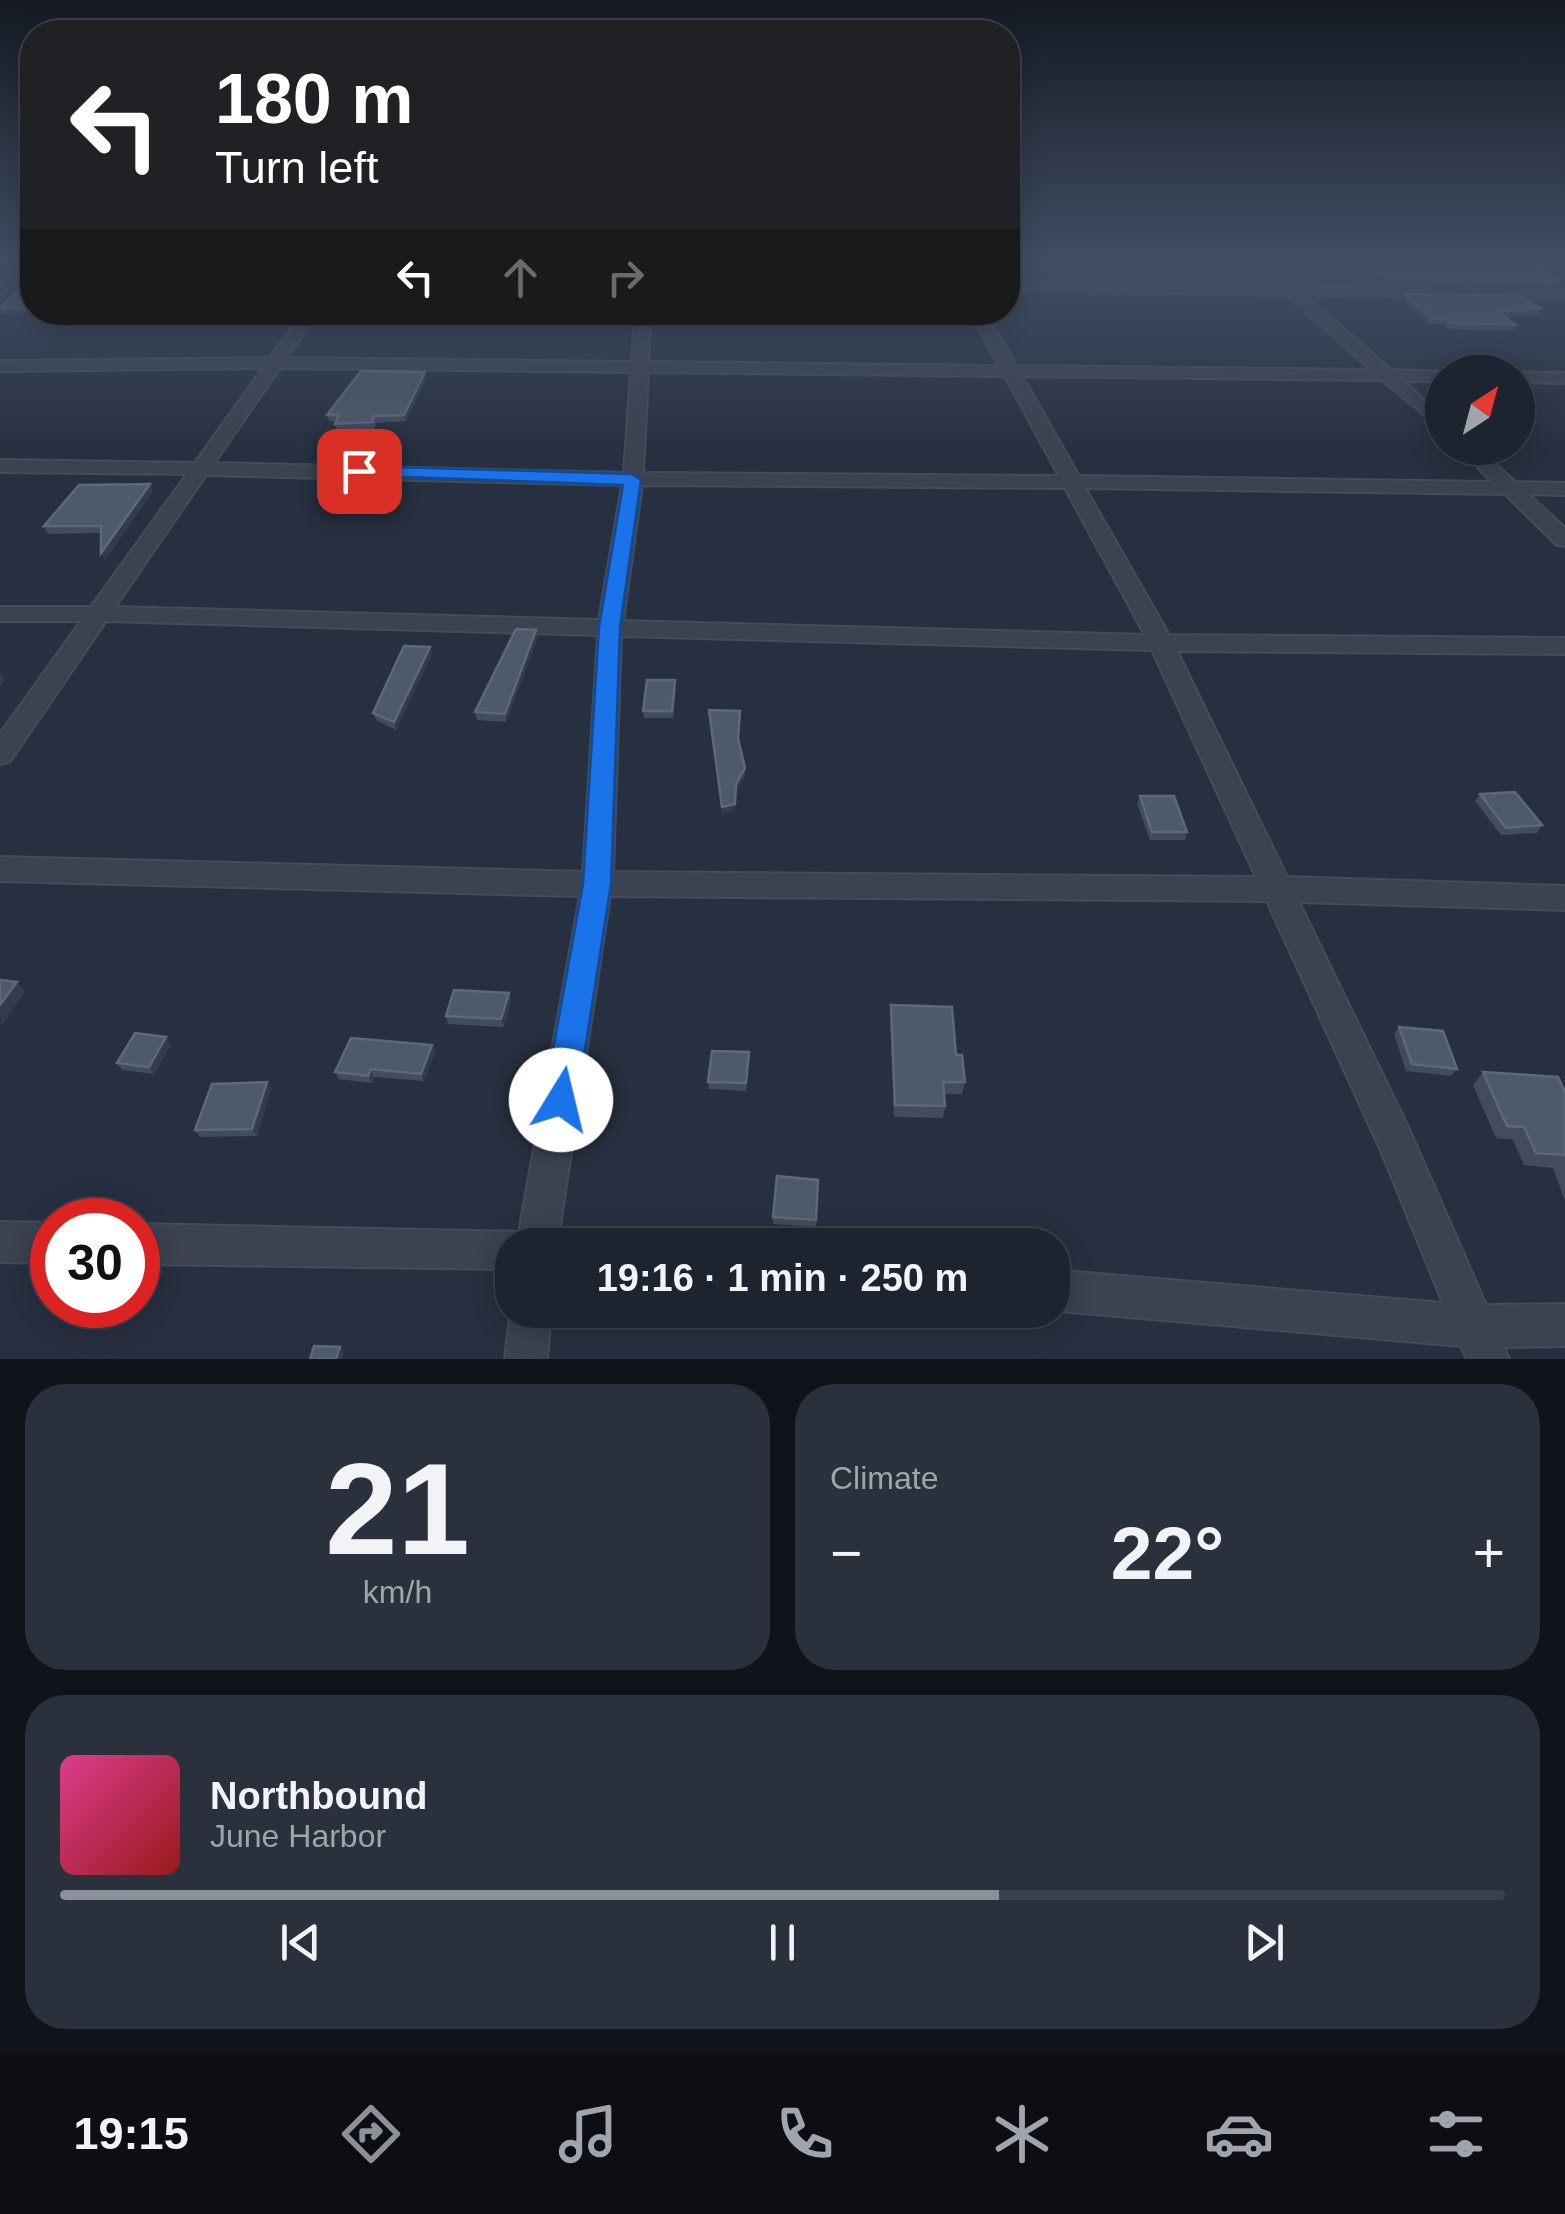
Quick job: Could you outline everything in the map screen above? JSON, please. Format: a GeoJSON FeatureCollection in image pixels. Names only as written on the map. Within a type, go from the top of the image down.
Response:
{"type":"FeatureCollection","features":[{"type":"Feature","properties":{"kind":"street"},"geometry":{"type":"LineString","coordinates":[[0,754],[301,327]]}},
{"type":"Feature","properties":{"kind":"street"},"geometry":{"type":"LineString","coordinates":[[540,1228],[597,884],[610,627],[632,480],[642,327]]}},
{"type":"Feature","properties":{"kind":"street"},"geometry":{"type":"LineString","coordinates":[[987,327],[1161,643],[1396,1142],[1480,1342]]}},
{"type":"Feature","properties":{"kind":"street"},"geometry":{"type":"LineString","coordinates":[[1333,327],[1425,408]]}},
{"type":"Feature","properties":{"kind":"street"},"geometry":{"type":"LineString","coordinates":[[0,366],[278,363],[1425,376]]}},
{"type":"Feature","properties":{"kind":"street"},"geometry":{"type":"LineString","coordinates":[[1535,377],[1565,378]]}},
{"type":"Feature","properties":{"kind":"street"},"geometry":{"type":"LineString","coordinates":[[1487,465],[1565,540]]}},
{"type":"Feature","properties":{"kind":"street"},"geometry":{"type":"LineString","coordinates":[[0,466],[203,466],[632,480],[1071,480],[1565,488]]}},
{"type":"Feature","properties":{"kind":"street"},"geometry":{"type":"LineString","coordinates":[[0,614],[1161,643],[1565,646]]}},
{"type":"Feature","properties":{"kind":"street"},"geometry":{"type":"LineString","coordinates":[[0,869],[597,884],[1275,889],[1565,898]]}},
{"type":"Feature","properties":{"kind":"street"},"geometry":{"type":"LineString","coordinates":[[0,1242],[30,1243]]}},
{"type":"Feature","properties":{"kind":"street"},"geometry":{"type":"LineString","coordinates":[[160,1244],[495,1248]]}},
{"type":"Feature","properties":{"kind":"street"},"geometry":{"type":"LineString","coordinates":[[1070,1293],[1480,1342],[1565,1326]]}},
{"type":"Feature","properties":{"kind":"street"},"geometry":{"type":"LineString","coordinates":[[526,1359],[529,1328]]}},
{"type":"Feature","properties":{"kind":"building"},"geometry":{"type":"Polygon","coordinates":[[[361,371],[425,372],[404,415],[335,424],[339,414],[327,415],[361,371]]]}},
{"type":"Feature","properties":{"kind":"building"},"geometry":{"type":"Polygon","coordinates":[[[150,484],[101,553],[101,526],[44,526],[79,485],[150,484]]]}},
{"type":"Feature","properties":{"kind":"building"},"geometry":{"type":"Polygon","coordinates":[[[516,629],[536,630],[505,714],[475,712],[516,629]]]}},
{"type":"Feature","properties":{"kind":"building"},"geometry":{"type":"Polygon","coordinates":[[[404,646],[430,647],[394,722],[373,713],[404,646]]]}},
{"type":"Feature","properties":{"kind":"building"},"geometry":{"type":"Polygon","coordinates":[[[647,680],[675,680],[672,711],[643,711],[647,680]]]}},
{"type":"Feature","properties":{"kind":"building"},"geometry":{"type":"Polygon","coordinates":[[[709,710],[740,711],[738,739],[745,768],[736,784],[735,804],[722,807],[709,710]]]}},
{"type":"Feature","properties":{"kind":"building"},"geometry":{"type":"Polygon","coordinates":[[[1515,792],[1542,825],[1506,828],[1480,794],[1515,792]]]}},
{"type":"Feature","properties":{"kind":"building"},"geometry":{"type":"Polygon","coordinates":[[[1140,796],[1174,796],[1187,832],[1152,832],[1140,796]]]}},
{"type":"Feature","properties":{"kind":"building"},"geometry":{"type":"Polygon","coordinates":[[[0,980],[17,982],[0,1005],[0,980]]]}},
{"type":"Feature","properties":{"kind":"building"},"geometry":{"type":"Polygon","coordinates":[[[454,990],[509,993],[501,1019],[446,1016],[454,990]]]}},
{"type":"Feature","properties":{"kind":"building"},"geometry":{"type":"Polygon","coordinates":[[[891,1005],[952,1007],[956,1055],[962,1055],[965,1082],[943,1082],[945,1106],[895,1105],[891,1005]]]}},
{"type":"Feature","properties":{"kind":"building"},"geometry":{"type":"Polygon","coordinates":[[[1399,1027],[1443,1031],[1457,1069],[1412,1064],[1399,1027]]]}},
{"type":"Feature","properties":{"kind":"building"},"geometry":{"type":"Polygon","coordinates":[[[135,1033],[166,1037],[149,1067],[117,1063],[135,1033]]]}},
{"type":"Feature","properties":{"kind":"building"},"geometry":{"type":"Polygon","coordinates":[[[351,1038],[432,1045],[421,1074],[371,1069],[368,1076],[335,1072],[351,1038]]]}},
{"type":"Feature","properties":{"kind":"building"},"geometry":{"type":"Polygon","coordinates":[[[712,1051],[749,1052],[746,1083],[708,1082],[712,1051]]]}},
{"type":"Feature","properties":{"kind":"building"},"geometry":{"type":"Polygon","coordinates":[[[1483,1072],[1558,1077],[1565,1092],[1565,1155],[1536,1153],[1524,1127],[1507,1126],[1483,1072]]]}},
{"type":"Feature","properties":{"kind":"building"},"geometry":{"type":"Polygon","coordinates":[[[267,1082],[252,1129],[195,1130],[212,1084],[267,1082]]]}},
{"type":"Feature","properties":{"kind":"building"},"geometry":{"type":"Polygon","coordinates":[[[777,1176],[818,1180],[816,1220],[773,1217],[777,1176]]]}},
{"type":"Feature","properties":{"kind":"building"},"geometry":{"type":"Polygon","coordinates":[[[314,1346],[340,1347],[336,1359],[310,1359],[314,1346]]]}},
{"type":"Feature","properties":{"kind":"route"},"geometry":{"type":"LineString","coordinates":[[359,471],[632,480],[610,627],[597,884],[561,1100]]}}]}
